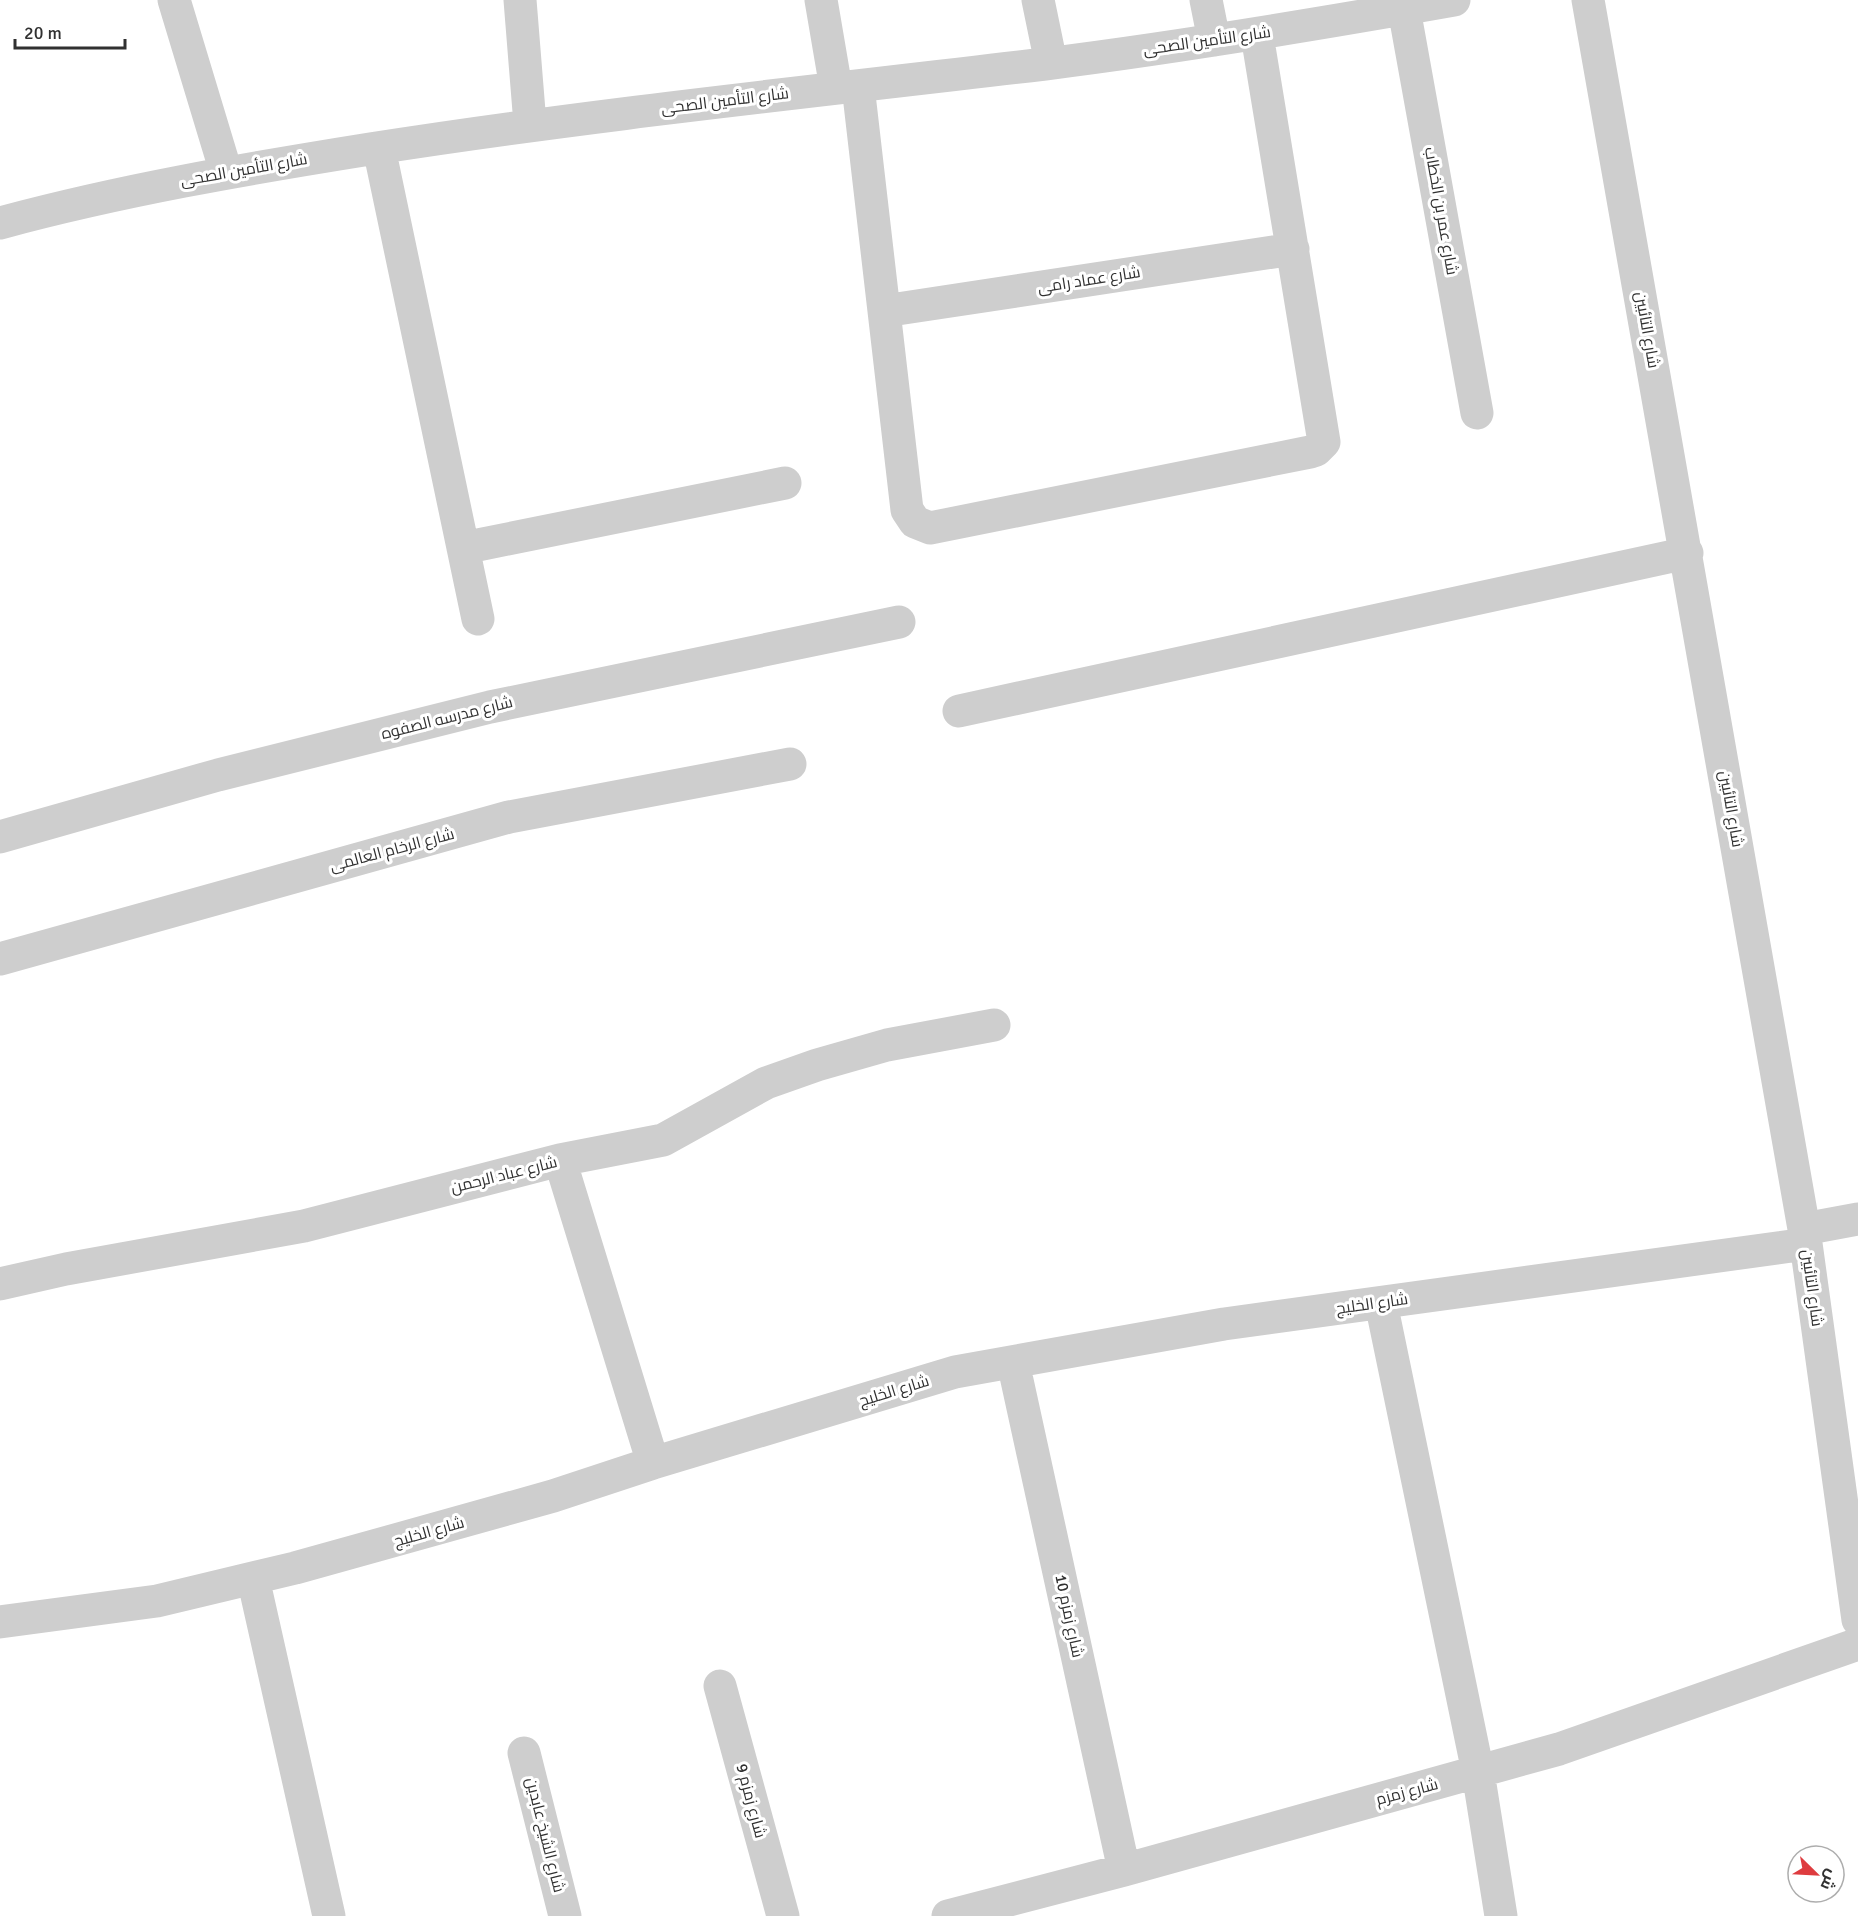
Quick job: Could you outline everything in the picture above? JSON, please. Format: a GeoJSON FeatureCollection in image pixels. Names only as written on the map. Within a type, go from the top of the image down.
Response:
{"type":"FeatureCollection","features":[{"type":"Feature","properties":{"kind":"street"},"geometry":{"type":"LineString","coordinates":[[174,0],[226,172]]}},
{"type":"Feature","properties":{"kind":"street"},"geometry":{"type":"LineString","coordinates":[[520,0],[530,124]]}},
{"type":"Feature","properties":{"kind":"street"},"geometry":{"type":"LineString","coordinates":[[821,0],[847,87],[884,311],[907,510],[915,522],[930,528],[1299,454],[1321,447],[1324,442],[1257,35]]}},
{"type":"Feature","properties":{"kind":"street"},"geometry":{"type":"LineString","coordinates":[[1038,0],[1051,63]]}},
{"type":"Feature","properties":{"kind":"street"},"geometry":{"type":"LineString","coordinates":[[1206,0],[1214,40]]}},
{"type":"Feature","properties":{"kind":"street","name":"شارع التأمين الصحى"},"geometry":{"type":"LineString","coordinates":[[0,223],[58,208],[226,172],[530,124],[1051,63],[1257,35],[1454,0]]}},
{"type":"Feature","properties":{"kind":"street","name":"شارع التائبين"},"geometry":{"type":"LineString","coordinates":[[1588,0],[1687,553],[1805,1236],[1851,1516],[1858,1620]]}},
{"type":"Feature","properties":{"kind":"street","name":"شارع عمر بن الخطاب"},"geometry":{"type":"LineString","coordinates":[[1404,9],[1478,413]]}},
{"type":"Feature","properties":{"kind":"street"},"geometry":{"type":"LineString","coordinates":[[378,148],[478,619]]}},
{"type":"Feature","properties":{"kind":"street","name":"شارع عماد رامى"},"geometry":{"type":"LineString","coordinates":[[884,311],[1293,249]]}},
{"type":"Feature","properties":{"kind":"street"},"geometry":{"type":"LineString","coordinates":[[463,549],[785,483]]}},
{"type":"Feature","properties":{"kind":"street"},"geometry":{"type":"LineString","coordinates":[[959,711],[1687,553]]}},
{"type":"Feature","properties":{"kind":"street","name":"شارع مدرسه الصفوه"},"geometry":{"type":"LineString","coordinates":[[0,837],[218,775],[490,707],[899,621]]}},
{"type":"Feature","properties":{"kind":"street","name":"شارع الرخام العالمى"},"geometry":{"type":"LineString","coordinates":[[0,959],[509,817],[790,764]]}},
{"type":"Feature","properties":{"kind":"street","name":"شارع عباد الرحمن"},"geometry":{"type":"LineString","coordinates":[[0,1284],[66,1269],[304,1226],[560,1160],[663,1140],[766,1083],[817,1065],[887,1045],[994,1025]]}},
{"type":"Feature","properties":{"kind":"street"},"geometry":{"type":"LineString","coordinates":[[560,1160],[653,1463]]}},
{"type":"Feature","properties":{"kind":"street","name":"شارع الخليج"},"geometry":{"type":"LineString","coordinates":[[0,1622],[157,1601],[431,1533],[955,1372],[1224,1324],[1381,1303],[1805,1236],[1858,1219]]}},
{"type":"Feature","properties":{"kind":"street"},"geometry":{"type":"LineString","coordinates":[[1381,1303],[1478,1773],[1501,1916]]}},
{"type":"Feature","properties":{"kind":"street","name":"شارع زمزم 10"},"geometry":{"type":"LineString","coordinates":[[1013,1362],[1124,1870]]}},
{"type":"Feature","properties":{"kind":"street"},"geometry":{"type":"LineString","coordinates":[[253,1578],[329,1916]]}},
{"type":"Feature","properties":{"kind":"street","name":"شارع زمزم"},"geometry":{"type":"LineString","coordinates":[[958,1915],[1559,1749],[1858,1644]]}},
{"type":"Feature","properties":{"kind":"street","name":"شارع زمزم 9"},"geometry":{"type":"LineString","coordinates":[[720,1686],[783,1916]]}},
{"type":"Feature","properties":{"kind":"street","name":"شارع الشيخ عابدين"},"geometry":{"type":"LineString","coordinates":[[524,1753],[565,1916]]}}]}
